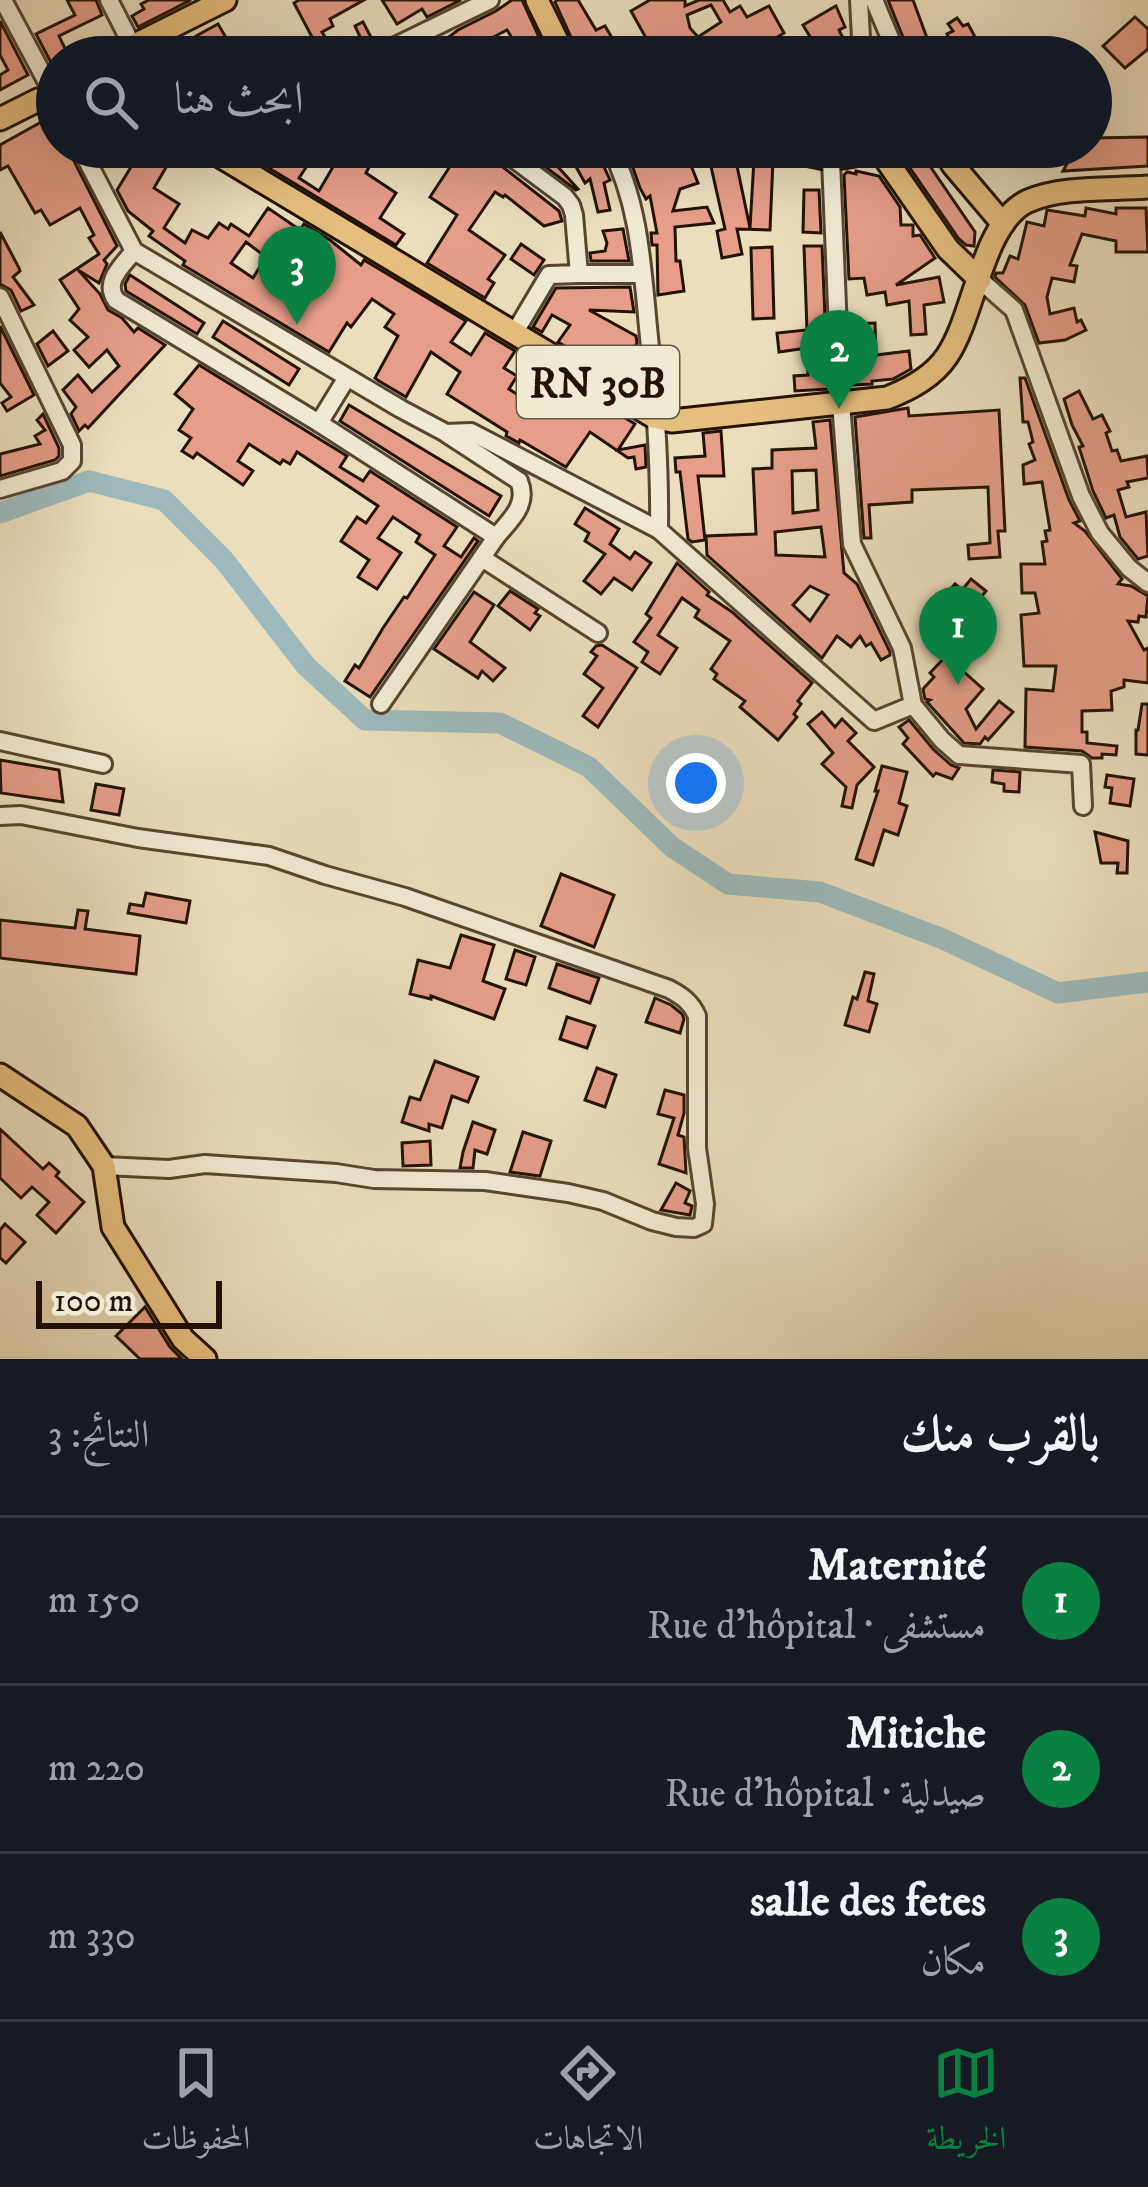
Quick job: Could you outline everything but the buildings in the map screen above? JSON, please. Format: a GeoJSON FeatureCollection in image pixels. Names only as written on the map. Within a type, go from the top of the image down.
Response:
{"type":"FeatureCollection","features":[{"type":"Feature","properties":{"kind":"main road"},"geometry":{"type":"LineString","coordinates":[[153,36],[225,0]]}},
{"type":"Feature","properties":{"kind":"main road"},"geometry":{"type":"LineString","coordinates":[[538,0],[555,36]]}},
{"type":"Feature","properties":{"kind":"main road"},"geometry":{"type":"LineString","coordinates":[[0,119],[36,102]]}},
{"type":"Feature","properties":{"kind":"main road","name":"RN 30B"},"geometry":{"type":"LineString","coordinates":[[240,168],[654,417],[672,421],[887,398],[926,378],[946,357],[960,332],[1003,224]]}},
{"type":"Feature","properties":{"kind":"main road"},"geometry":{"type":"LineString","coordinates":[[890,168],[948,249],[980,280]]}},
{"type":"Feature","properties":{"kind":"main road"},"geometry":{"type":"LineString","coordinates":[[956,168],[1003,224],[1017,208],[1042,196],[1148,187]]}},
{"type":"Feature","properties":{"kind":"main road"},"geometry":{"type":"LineString","coordinates":[[0,1075],[77,1126],[104,1166],[113,1227],[183,1339],[205,1359]]}},
{"type":"Feature","properties":{"kind":"street"},"geometry":{"type":"LineString","coordinates":[[3,0],[36,62]]}},
{"type":"Feature","properties":{"kind":"street"},"geometry":{"type":"LineString","coordinates":[[109,0],[128,36]]}},
{"type":"Feature","properties":{"kind":"street"},"geometry":{"type":"LineString","coordinates":[[417,36],[490,0]]}},
{"type":"Feature","properties":{"kind":"street"},"geometry":{"type":"LineString","coordinates":[[859,0],[861,36]]}},
{"type":"Feature","properties":{"kind":"street"},"geometry":{"type":"LineString","coordinates":[[874,0],[889,36]]}},
{"type":"Feature","properties":{"kind":"street"},"geometry":{"type":"LineString","coordinates":[[91,168],[134,251],[346,379],[446,433],[515,477],[523,489],[520,506],[381,704]]}},
{"type":"Feature","properties":{"kind":"street"},"geometry":{"type":"LineString","coordinates":[[526,168],[571,206],[579,274]]}},
{"type":"Feature","properties":{"kind":"street"},"geometry":{"type":"LineString","coordinates":[[621,168],[632,200],[653,377],[659,530]]}},
{"type":"Feature","properties":{"kind":"street"},"geometry":{"type":"LineString","coordinates":[[831,168],[852,544],[902,648],[913,706],[959,755],[1081,764],[1083,806]]}},
{"type":"Feature","properties":{"kind":"street"},"geometry":{"type":"LineString","coordinates":[[134,251],[110,283],[116,300],[496,538]]}},
{"type":"Feature","properties":{"kind":"street"},"geometry":{"type":"LineString","coordinates":[[515,332],[549,275],[642,274]]}},
{"type":"Feature","properties":{"kind":"street"},"geometry":{"type":"LineString","coordinates":[[980,280],[1014,310],[1081,496],[1100,533],[1148,583]]}},
{"type":"Feature","properties":{"kind":"street"},"geometry":{"type":"LineString","coordinates":[[0,296],[71,445],[72,461],[62,470],[0,489]]}},
{"type":"Feature","properties":{"kind":"street"},"geometry":{"type":"LineString","coordinates":[[319,424],[346,379]]}},
{"type":"Feature","properties":{"kind":"street"},"geometry":{"type":"LineString","coordinates":[[446,433],[471,432],[659,530],[874,721],[913,706]]}},
{"type":"Feature","properties":{"kind":"street"},"geometry":{"type":"LineString","coordinates":[[482,558],[598,634]]}},
{"type":"Feature","properties":{"kind":"street"},"geometry":{"type":"LineString","coordinates":[[0,740],[103,764]]}},
{"type":"Feature","properties":{"kind":"street"},"geometry":{"type":"LineString","coordinates":[[0,816],[21,815],[138,838],[269,856],[405,897],[669,989],[693,1006],[697,1016],[697,1148],[705,1204],[703,1223],[694,1228],[652,1221],[568,1192],[485,1181],[374,1179],[205,1163],[169,1169],[104,1166]]}},
{"type":"Feature","properties":{"kind":"waterway"},"geometry":{"type":"LineString","coordinates":[[0,513],[89,481],[164,500],[224,560],[306,666],[365,720],[500,723],[589,767],[672,847],[728,884],[820,892],[943,939],[1058,993],[1148,982]]}},
{"type":"Feature","properties":{"kind":"place","name":"salle des fetes"},"geometry":{"type":"Point","coordinates":[297,325]}},
{"type":"Feature","properties":{"kind":"place","name":"Mitiche"},"geometry":{"type":"Point","coordinates":[839,409]}},
{"type":"Feature","properties":{"kind":"place","name":"Maternité"},"geometry":{"type":"Point","coordinates":[958,685]}}]}
